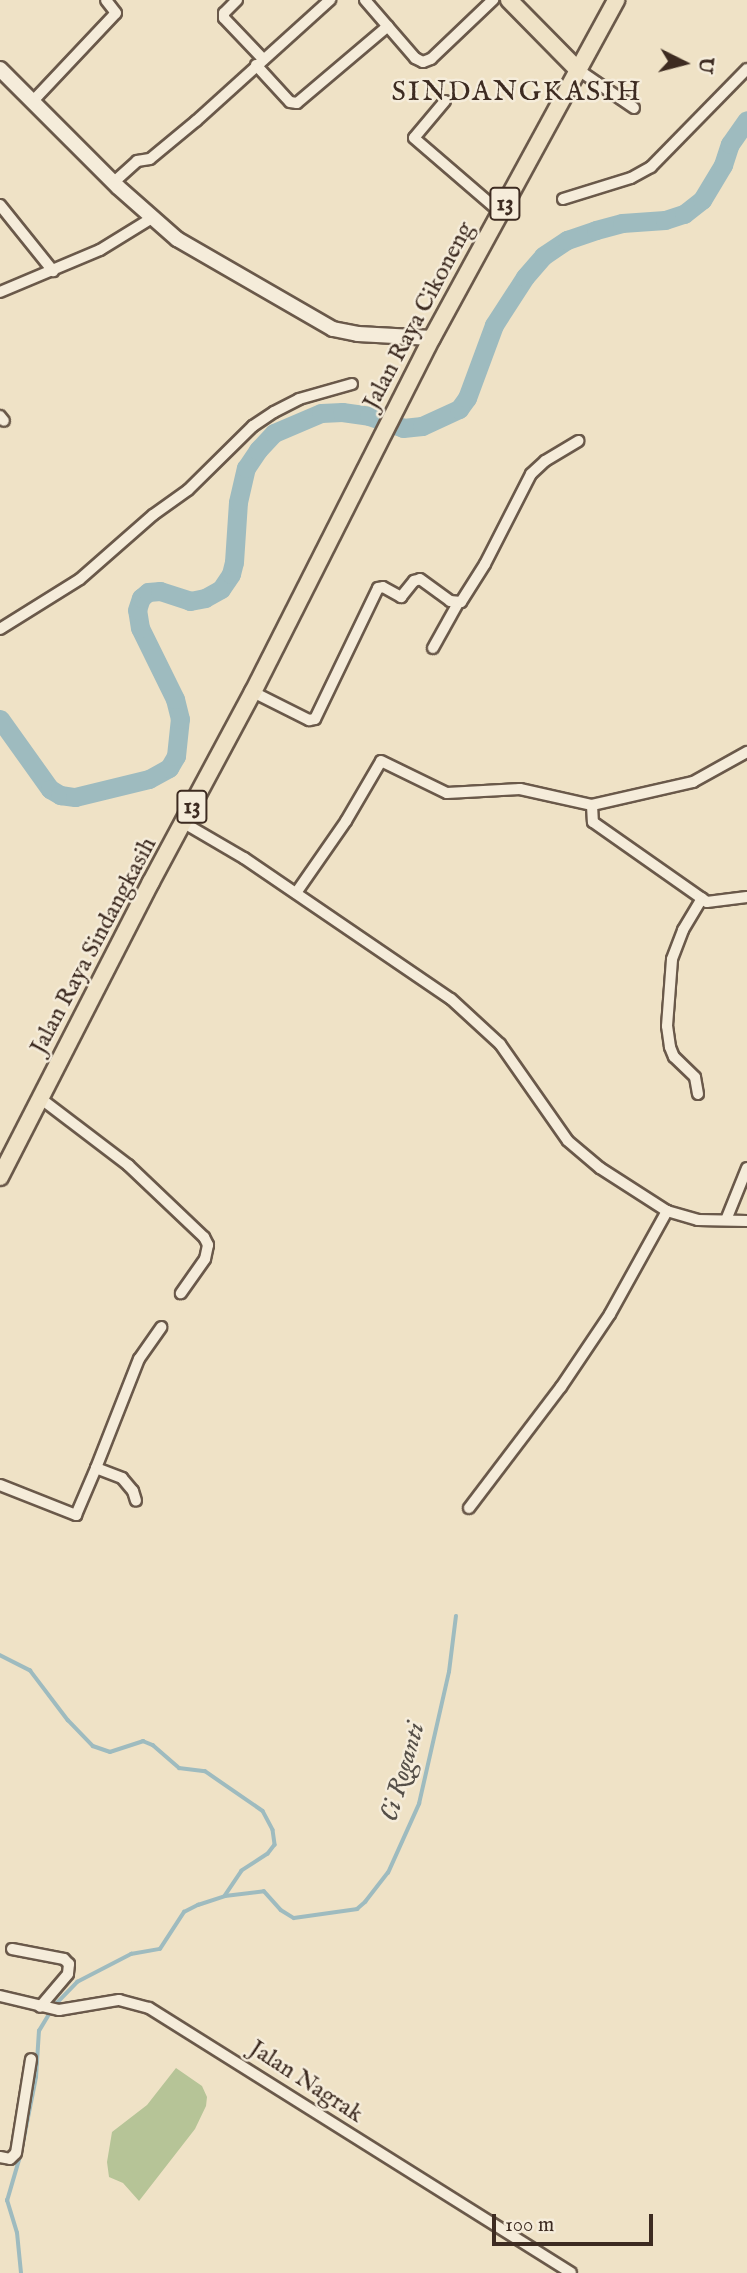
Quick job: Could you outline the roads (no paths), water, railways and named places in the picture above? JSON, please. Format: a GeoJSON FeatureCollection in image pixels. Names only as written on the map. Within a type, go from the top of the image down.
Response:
{"type":"FeatureCollection","features":[{"type":"Feature","properties":{"kind":"highway"},"geometry":{"type":"LineString","coordinates":[[509,0],[577,69]]}},
{"type":"Feature","properties":{"kind":"highway","name":"13"},"geometry":{"type":"LineString","coordinates":[[577,69],[616,0]]}},
{"type":"Feature","properties":{"kind":"highway","name":"Jalan Raya Cikoneng"},"geometry":{"type":"LineString","coordinates":[[382,436],[577,69]]}},
{"type":"Feature","properties":{"kind":"highway","name":"Jalan Raya Sindangkasih"},"geometry":{"type":"LineString","coordinates":[[0,1177],[253,692],[382,436]]}},
{"type":"Feature","properties":{"kind":"main road"},"geometry":{"type":"LineString","coordinates":[[0,69],[114,182],[177,239],[321,324],[358,334],[432,338]]}},
{"type":"Feature","properties":{"kind":"street"},"geometry":{"type":"LineString","coordinates":[[33,102],[116,13],[106,0]]}},
{"type":"Feature","properties":{"kind":"street"},"geometry":{"type":"LineString","coordinates":[[237,0],[224,13],[224,18],[290,102],[297,103],[388,26]]}},
{"type":"Feature","properties":{"kind":"street"},"geometry":{"type":"LineString","coordinates":[[114,182],[138,161],[150,159],[162,149],[330,0]]}},
{"type":"Feature","properties":{"kind":"street"},"geometry":{"type":"LineString","coordinates":[[365,0],[415,58],[423,62],[431,59],[493,0]]}},
{"type":"Feature","properties":{"kind":"street"},"geometry":{"type":"LineString","coordinates":[[577,69],[634,108]]}},
{"type":"Feature","properties":{"kind":"street"},"geometry":{"type":"LineString","coordinates":[[563,199],[631,178],[651,167],[747,69]]}},
{"type":"Feature","properties":{"kind":"street"},"geometry":{"type":"LineString","coordinates":[[445,101],[414,138],[500,212]]}},
{"type":"Feature","properties":{"kind":"street"},"geometry":{"type":"LineString","coordinates":[[0,205],[53,271]]}},
{"type":"Feature","properties":{"kind":"street"},"geometry":{"type":"LineString","coordinates":[[0,292],[100,250],[152,218]]}},
{"type":"Feature","properties":{"kind":"street"},"geometry":{"type":"LineString","coordinates":[[0,629],[80,579],[153,515],[188,490],[263,419],[299,400],[352,384]]}},
{"type":"Feature","properties":{"kind":"street"},"geometry":{"type":"LineString","coordinates":[[433,648],[458,603],[485,564],[531,474],[545,461],[578,442]]}},
{"type":"Feature","properties":{"kind":"street"},"geometry":{"type":"LineString","coordinates":[[253,692],[313,720],[380,586],[401,597],[414,580],[420,579],[450,601],[458,603]]}},
{"type":"Feature","properties":{"kind":"street"},"geometry":{"type":"LineString","coordinates":[[296,893],[346,821],[381,761],[447,793],[520,789],[592,805],[693,782],[747,752]]}},
{"type":"Feature","properties":{"kind":"street"},"geometry":{"type":"LineString","coordinates":[[592,805],[593,822],[711,904],[747,897]]}},
{"type":"Feature","properties":{"kind":"street"},"geometry":{"type":"LineString","coordinates":[[184,823],[296,893],[451,999],[516,1063],[575,1149],[667,1211],[698,1220],[747,1221]]}},
{"type":"Feature","properties":{"kind":"street"},"geometry":{"type":"LineString","coordinates":[[698,1094],[695,1077],[674,1057],[667,1026],[672,959],[683,930],[702,898]]}},
{"type":"Feature","properties":{"kind":"street"},"geometry":{"type":"LineString","coordinates":[[40,1098],[128,1165],[204,1237],[208,1245],[200,1268],[181,1293]]}},
{"type":"Feature","properties":{"kind":"street"},"geometry":{"type":"LineString","coordinates":[[726,1220],[747,1168]]}},
{"type":"Feature","properties":{"kind":"street"},"geometry":{"type":"LineString","coordinates":[[469,1508],[561,1387],[603,1325],[667,1211]]}},
{"type":"Feature","properties":{"kind":"street"},"geometry":{"type":"LineString","coordinates":[[0,1485],[76,1515],[139,1359],[161,1326]]}},
{"type":"Feature","properties":{"kind":"street"},"geometry":{"type":"LineString","coordinates":[[96,1468],[122,1478],[133,1491],[136,1501]]}},
{"type":"Feature","properties":{"kind":"street"},"geometry":{"type":"LineString","coordinates":[[12,1949],[64,1959],[69,1964],[68,1974],[40,2007]]}},
{"type":"Feature","properties":{"kind":"street","name":"Jalan Nagrak"},"geometry":{"type":"LineString","coordinates":[[0,1996],[61,2010],[119,2000],[149,2008],[571,2273]]}},
{"type":"Feature","properties":{"kind":"street"},"geometry":{"type":"LineString","coordinates":[[0,2157],[10,2159],[16,2153],[31,2059]]}},
{"type":"Feature","properties":{"kind":"waterway"},"geometry":{"type":"LineString","coordinates":[[0,719],[50,789],[60,795],[75,797],[149,779],[169,768],[176,756],[180,719],[175,699],[140,628],[137,610],[141,598],[148,592],[160,591],[190,601],[205,598],[221,589],[231,574],[234,562],[238,502],[246,468],[258,450],[274,433],[321,413],[342,412],[369,416],[403,428],[422,426],[459,409],[467,398],[494,325],[525,277],[543,256],[567,240],[596,230],[622,223],[665,220],[684,214],[702,200],[723,165],[730,144],[747,120]]}},
{"type":"Feature","properties":{"kind":"waterway","name":"Ci Roganti"},"geometry":{"type":"LineString","coordinates":[[55,2005],[77,1982],[131,1954],[160,1949],[184,1912],[225,1896],[264,1891],[281,1910],[294,1918],[357,1909],[365,1902],[388,1873],[419,1804],[449,1672],[456,1616]]}},
{"type":"Feature","properties":{"kind":"waterway"},"geometry":{"type":"LineString","coordinates":[[0,1655],[30,1670],[68,1720],[93,1746],[110,1752],[143,1741],[153,1745],[179,1768],[205,1771],[263,1811],[273,1830],[275,1845],[268,1854],[242,1871],[225,1896]]}},
{"type":"Feature","properties":{"kind":"waterway","name":"Ci Roganti"},"geometry":{"type":"LineString","coordinates":[[21,2273],[17,2233],[7,2201],[21,2153],[36,2077],[39,2031],[51,2011]]}},
{"type":"Feature","properties":{"kind":"district","name":"SINDANGKASIH"},"geometry":{"type":"Point","coordinates":[517,93]}}]}
